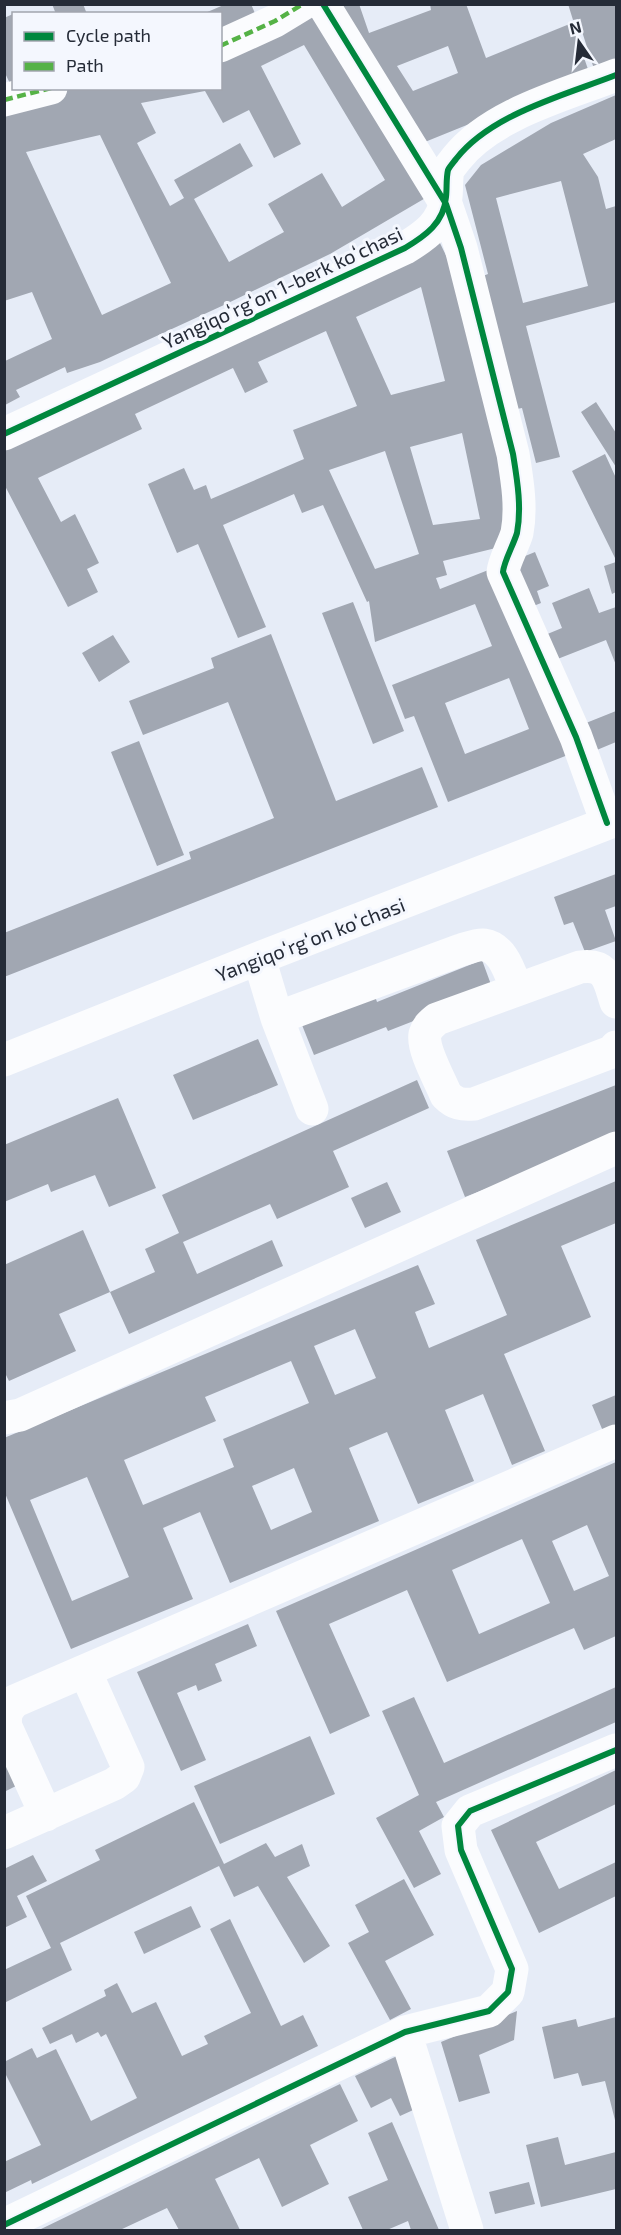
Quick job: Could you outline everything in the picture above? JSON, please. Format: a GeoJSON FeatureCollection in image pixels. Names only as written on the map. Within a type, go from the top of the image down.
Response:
{"type":"FeatureCollection","features":[{"type":"Feature","properties":{"kind":"street"},"geometry":{"type":"LineString","coordinates":[[222,45],[275,21],[303,4]]}},
{"type":"Feature","properties":{"kind":"street"},"geometry":{"type":"LineString","coordinates":[[323,4],[446,204],[461,248],[513,454],[517,482],[517,530],[511,554],[504,564],[504,572],[612,822]]}},
{"type":"Feature","properties":{"kind":"street","name":"Yangiqoʻrgʻon 1-berk koʻchasi"},"geometry":{"type":"LineString","coordinates":[[4,434],[405,248],[426,236],[438,223],[446,204],[448,170],[464,149],[486,130],[524,111],[616,75]]}},
{"type":"Feature","properties":{"kind":"street"},"geometry":{"type":"LineString","coordinates":[[4,100],[43,90]]}},
{"type":"Feature","properties":{"kind":"street","name":"Yangiqoʻrgʻon koʻchasi"},"geometry":{"type":"LineString","coordinates":[[4,1060],[259,958],[612,822]]}},
{"type":"Feature","properties":{"kind":"street"},"geometry":{"type":"LineString","coordinates":[[277,1018],[450,954],[483,945],[494,949],[505,962],[517,990]]}},
{"type":"Feature","properties":{"kind":"street"},"geometry":{"type":"LineString","coordinates":[[259,958],[277,1018],[312,1109]]}},
{"type":"Feature","properties":{"kind":"street"},"geometry":{"type":"LineString","coordinates":[[616,1002],[609,979],[603,970],[593,965],[580,967],[437,1019],[429,1026],[425,1035],[425,1046],[446,1095],[452,1101],[462,1105],[474,1104],[614,1051],[616,1047]]}},
{"type":"Feature","properties":{"kind":"street"},"geometry":{"type":"LineString","coordinates":[[4,1418],[20,1415],[616,1148]]}},
{"type":"Feature","properties":{"kind":"street"},"geometry":{"type":"LineString","coordinates":[[46,1815],[6,1727],[5,1718],[8,1708],[15,1701],[616,1441]]}},
{"type":"Feature","properties":{"kind":"street"},"geometry":{"type":"LineString","coordinates":[[4,1833],[114,1784],[124,1777],[128,1767],[85,1671]]}},
{"type":"Feature","properties":{"kind":"street"},"geometry":{"type":"LineString","coordinates":[[4,2225],[405,2032],[489,2011],[508,1992],[512,1969],[461,1850],[459,1826],[470,1811],[616,1750]]}},
{"type":"Feature","properties":{"kind":"street"},"geometry":{"type":"LineString","coordinates":[[405,2032],[467,2230]]}},
{"type":"Feature","properties":{"kind":"building"},"geometry":{"type":"Polygon","coordinates":[[[52,4],[83,4],[86,12],[55,12],[52,4]]]}},
{"type":"Feature","properties":{"kind":"building"},"geometry":{"type":"Polygon","coordinates":[[[226,4],[251,4],[257,18],[222,32],[222,12],[207,12],[226,4]]]}},
{"type":"Feature","properties":{"kind":"building"},"geometry":{"type":"Polygon","coordinates":[[[319,4],[434,193],[330,254],[100,362],[67,373],[65,367],[16,390],[20,397],[5,405],[5,361],[52,339],[32,292],[4,301],[4,107],[64,90],[222,90],[222,55],[319,4]],[[304,45],[261,66],[301,144],[274,158],[249,110],[223,123],[205,91],[141,103],[156,133],[137,143],[170,206],[184,198],[174,180],[240,143],[253,166],[194,199],[229,262],[284,232],[268,204],[322,173],[342,207],[385,180],[304,45]],[[100,135],[26,152],[102,315],[171,283],[100,135]]]}},
{"type":"Feature","properties":{"kind":"building"},"geometry":{"type":"Polygon","coordinates":[[[329,4],[359,4],[369,33],[431,10],[430,4],[466,4],[486,58],[572,23],[590,75],[415,146],[329,4]],[[448,46],[397,66],[413,91],[458,73],[448,46]]]}},
{"type":"Feature","properties":{"kind":"building"},"geometry":{"type":"Polygon","coordinates":[[[568,4],[616,4],[616,62],[594,69],[578,19],[573,20],[568,4]]]}},
{"type":"Feature","properties":{"kind":"building"},"geometry":{"type":"Polygon","coordinates":[[[12,14],[12,88],[4,71],[4,18],[12,14]]]}},
{"type":"Feature","properties":{"kind":"building"},"geometry":{"type":"Polygon","coordinates":[[[616,95],[616,139],[583,154],[598,177],[606,209],[616,206],[616,302],[526,326],[560,457],[536,463],[522,408],[517,409],[483,276],[488,274],[465,185],[481,165],[551,123],[616,95]],[[561,181],[496,198],[523,303],[588,286],[561,181]]]}},
{"type":"Feature","properties":{"kind":"building"},"geometry":{"type":"Polygon","coordinates":[[[439,241],[453,270],[510,510],[508,545],[443,561],[447,575],[436,578],[440,589],[496,567],[573,753],[448,802],[414,716],[405,719],[392,685],[492,646],[475,604],[375,642],[369,601],[367,602],[323,505],[302,513],[294,494],[223,525],[266,627],[238,638],[198,544],[177,553],[148,484],[184,468],[194,490],[206,485],[211,499],[304,459],[293,430],[357,406],[326,331],[258,362],[268,382],[245,393],[233,368],[135,414],[142,429],[38,478],[61,522],[75,514],[99,563],[87,569],[98,592],[68,607],[4,484],[4,444],[439,241]],[[421,287],[356,317],[391,395],[445,381],[421,287]],[[462,433],[410,447],[433,525],[480,519],[462,433]],[[385,451],[329,470],[375,569],[419,554],[385,451]],[[509,678],[445,703],[465,754],[529,729],[509,678]]]}},
{"type":"Feature","properties":{"kind":"building"},"geometry":{"type":"Polygon","coordinates":[[[596,402],[616,433],[616,467],[581,412],[596,402]]]}},
{"type":"Feature","properties":{"kind":"building"},"geometry":{"type":"Polygon","coordinates":[[[605,454],[616,478],[616,560],[572,471],[605,454]]]}},
{"type":"Feature","properties":{"kind":"building"},"geometry":{"type":"Polygon","coordinates":[[[535,552],[549,586],[537,591],[541,603],[526,609],[508,563],[535,552]]]}},
{"type":"Feature","properties":{"kind":"building"},"geometry":{"type":"Polygon","coordinates":[[[616,562],[616,592],[612,594],[604,566],[616,562]]]}},
{"type":"Feature","properties":{"kind":"building"},"geometry":{"type":"Polygon","coordinates":[[[589,588],[599,613],[616,607],[616,665],[606,640],[555,660],[545,635],[562,628],[552,603],[589,588]]]}},
{"type":"Feature","properties":{"kind":"building"},"geometry":{"type":"Polygon","coordinates":[[[353,602],[404,731],[373,744],[322,613],[353,602]]]}},
{"type":"Feature","properties":{"kind":"building"},"geometry":{"type":"Polygon","coordinates":[[[271,634],[336,801],[422,767],[438,807],[4,977],[4,933],[191,859],[189,852],[274,818],[228,702],[143,735],[129,701],[214,668],[211,658],[271,634]]]}},
{"type":"Feature","properties":{"kind":"building"},"geometry":{"type":"Polygon","coordinates":[[[113,635],[130,662],[99,682],[82,653],[113,635]]]}},
{"type":"Feature","properties":{"kind":"building"},"geometry":{"type":"Polygon","coordinates":[[[616,711],[616,742],[592,752],[581,725],[616,711]]]}},
{"type":"Feature","properties":{"kind":"building"},"geometry":{"type":"Polygon","coordinates":[[[139,741],[184,855],[157,866],[111,752],[139,741]]]}},
{"type":"Feature","properties":{"kind":"building"},"geometry":{"type":"Polygon","coordinates":[[[616,874],[616,906],[605,910],[616,941],[585,952],[573,922],[564,925],[554,897],[616,874]]]}},
{"type":"Feature","properties":{"kind":"building"},"geometry":{"type":"Polygon","coordinates":[[[482,960],[493,990],[388,1031],[386,1027],[314,1055],[302,1025],[375,996],[377,1002],[482,960]]]}},
{"type":"Feature","properties":{"kind":"building"},"geometry":{"type":"Polygon","coordinates":[[[258,1039],[278,1085],[193,1120],[173,1075],[258,1039]]]}},
{"type":"Feature","properties":{"kind":"building"},"geometry":{"type":"Polygon","coordinates":[[[417,1080],[429,1108],[333,1151],[349,1187],[277,1219],[270,1204],[183,1242],[197,1274],[272,1240],[283,1266],[129,1334],[110,1292],[155,1272],[145,1249],[179,1233],[162,1195],[417,1080]]]}},
{"type":"Feature","properties":{"kind":"building"},"geometry":{"type":"Polygon","coordinates":[[[616,1085],[616,1138],[465,1197],[447,1151],[616,1085]]]}},
{"type":"Feature","properties":{"kind":"building"},"geometry":{"type":"Polygon","coordinates":[[[118,1098],[156,1188],[109,1207],[95,1175],[51,1192],[48,1184],[4,1202],[4,1145],[118,1098]]]}},
{"type":"Feature","properties":{"kind":"building"},"geometry":{"type":"Polygon","coordinates":[[[616,1181],[616,1223],[561,1246],[591,1317],[504,1354],[545,1451],[512,1465],[483,1394],[445,1410],[474,1481],[418,1504],[387,1432],[349,1448],[379,1521],[230,1583],[200,1512],[163,1528],[193,1599],[71,1649],[4,1491],[4,1438],[418,1265],[435,1304],[415,1312],[429,1348],[507,1315],[476,1240],[616,1181]],[[355,1329],[314,1346],[335,1395],[376,1378],[355,1329]],[[291,1361],[205,1397],[216,1421],[124,1460],[143,1505],[234,1467],[223,1439],[309,1403],[291,1361]],[[294,1468],[252,1486],[271,1530],[312,1512],[294,1468]],[[87,1477],[30,1500],[72,1601],[129,1577],[87,1477]]]}},
{"type":"Feature","properties":{"kind":"building"},"geometry":{"type":"Polygon","coordinates":[[[387,1182],[401,1212],[365,1228],[351,1198],[387,1182]]]}},
{"type":"Feature","properties":{"kind":"building"},"geometry":{"type":"Polygon","coordinates":[[[83,1230],[110,1292],[59,1314],[76,1351],[9,1381],[4,1371],[4,1265],[83,1230]]]}},
{"type":"Feature","properties":{"kind":"building"},"geometry":{"type":"Polygon","coordinates":[[[616,1395],[616,1432],[605,1436],[592,1405],[616,1395]]]}},
{"type":"Feature","properties":{"kind":"building"},"geometry":{"type":"Polygon","coordinates":[[[616,1462],[616,1636],[584,1650],[574,1628],[447,1682],[407,1590],[329,1624],[370,1716],[330,1734],[276,1611],[616,1462]],[[587,1525],[552,1541],[574,1591],[609,1576],[587,1525]],[[522,1539],[452,1570],[479,1634],[550,1603],[522,1539]]]}},
{"type":"Feature","properties":{"kind":"building"},"geometry":{"type":"Polygon","coordinates":[[[248,1624],[257,1646],[215,1664],[222,1681],[198,1691],[196,1685],[177,1693],[206,1760],[181,1771],[137,1672],[248,1624]]]}},
{"type":"Feature","properties":{"kind":"building"},"geometry":{"type":"Polygon","coordinates":[[[616,1687],[616,1722],[436,1802],[444,1817],[419,1831],[441,1874],[414,1888],[376,1818],[419,1795],[382,1711],[414,1697],[444,1763],[616,1687]]]}},
{"type":"Feature","properties":{"kind":"building"},"geometry":{"type":"Polygon","coordinates":[[[310,1736],[335,1794],[220,1844],[194,1786],[310,1736]]]}},
{"type":"Feature","properties":{"kind":"building"},"geometry":{"type":"Polygon","coordinates":[[[4,1760],[16,1786],[4,1792],[4,1760]]]}},
{"type":"Feature","properties":{"kind":"building"},"geometry":{"type":"Polygon","coordinates":[[[616,1770],[616,1804],[536,1842],[559,1889],[616,1862],[616,1896],[539,1933],[491,1830],[616,1770]]]}},
{"type":"Feature","properties":{"kind":"building"},"geometry":{"type":"Polygon","coordinates":[[[194,1802],[224,1864],[266,1843],[275,1857],[302,1844],[310,1866],[287,1877],[330,1946],[304,1963],[258,1886],[234,1897],[219,1866],[60,1943],[72,1970],[4,2003],[4,1970],[51,1948],[26,1896],[100,1860],[95,1850],[194,1802]]]}},
{"type":"Feature","properties":{"kind":"building"},"geometry":{"type":"Polygon","coordinates":[[[33,1855],[47,1881],[17,1896],[27,1917],[4,1928],[4,1869],[33,1855]]]}},
{"type":"Feature","properties":{"kind":"building"},"geometry":{"type":"Polygon","coordinates":[[[404,1879],[434,1935],[385,1961],[411,2009],[390,2020],[348,1943],[369,1932],[355,1905],[404,1879]]]}},
{"type":"Feature","properties":{"kind":"building"},"geometry":{"type":"Polygon","coordinates":[[[191,1906],[201,1927],[144,1954],[134,1932],[191,1906]]]}},
{"type":"Feature","properties":{"kind":"building"},"geometry":{"type":"Polygon","coordinates":[[[230,1919],[281,2026],[303,2015],[318,2046],[32,2184],[31,2180],[4,2193],[4,2162],[41,2145],[4,2071],[4,2062],[32,2048],[37,2058],[56,2049],[91,2121],[137,2098],[106,2034],[101,2037],[98,2032],[76,2043],[72,2034],[50,2044],[42,2028],[106,1996],[104,1990],[117,1983],[132,2013],[156,2002],[182,2056],[208,2044],[204,2036],[251,2013],[210,1929],[230,1919]]]}},
{"type":"Feature","properties":{"kind":"building"},"geometry":{"type":"Polygon","coordinates":[[[517,2011],[514,2040],[479,2055],[490,2093],[459,2102],[441,2042],[517,2011]]]}},
{"type":"Feature","properties":{"kind":"building"},"geometry":{"type":"Polygon","coordinates":[[[616,2017],[616,2124],[605,2081],[582,2086],[578,2073],[554,2079],[542,2027],[576,2019],[578,2027],[616,2017]]]}},
{"type":"Feature","properties":{"kind":"building"},"geometry":{"type":"Polygon","coordinates":[[[397,2056],[422,2106],[400,2116],[391,2098],[371,2108],[355,2076],[397,2056]]]}},
{"type":"Feature","properties":{"kind":"building"},"geometry":{"type":"Polygon","coordinates":[[[340,2084],[358,2121],[310,2145],[329,2184],[282,2207],[259,2158],[215,2179],[240,2230],[179,2230],[167,2208],[120,2230],[39,2230],[340,2084]]]}},
{"type":"Feature","properties":{"kind":"building"},"geometry":{"type":"Polygon","coordinates":[[[392,2122],[439,2230],[411,2230],[408,2221],[387,2230],[363,2230],[348,2197],[388,2180],[368,2133],[392,2122]]]}},
{"type":"Feature","properties":{"kind":"building"},"geometry":{"type":"Polygon","coordinates":[[[558,2137],[565,2165],[616,2152],[616,2189],[541,2207],[526,2145],[558,2137]]]}},
{"type":"Feature","properties":{"kind":"building"},"geometry":{"type":"Polygon","coordinates":[[[529,2182],[535,2204],[495,2214],[489,2192],[529,2182]]]}},
{"type":"Feature","properties":{"kind":"marked path"},"geometry":{"type":"LineString","coordinates":[[222,45],[275,21],[303,4]]}},
{"type":"Feature","properties":{"kind":"marked path"},"geometry":{"type":"LineString","coordinates":[[4,100],[43,90]]}},
{"type":"Feature","properties":{"kind":"cycle path"},"geometry":{"type":"LineString","coordinates":[[323,4],[446,204],[461,248],[515,464],[519,513],[517,533],[503,572],[576,737],[607,823]]}},
{"type":"Feature","properties":{"kind":"cycle path"},"geometry":{"type":"LineString","coordinates":[[4,434],[405,248],[432,228],[442,214],[448,170],[471,143],[509,118],[530,108],[616,75]]}},
{"type":"Feature","properties":{"kind":"cycle path"},"geometry":{"type":"LineString","coordinates":[[4,2225],[405,2032],[489,2011],[508,1992],[512,1969],[461,1850],[458,1826],[470,1811],[616,1750]]}}]}
